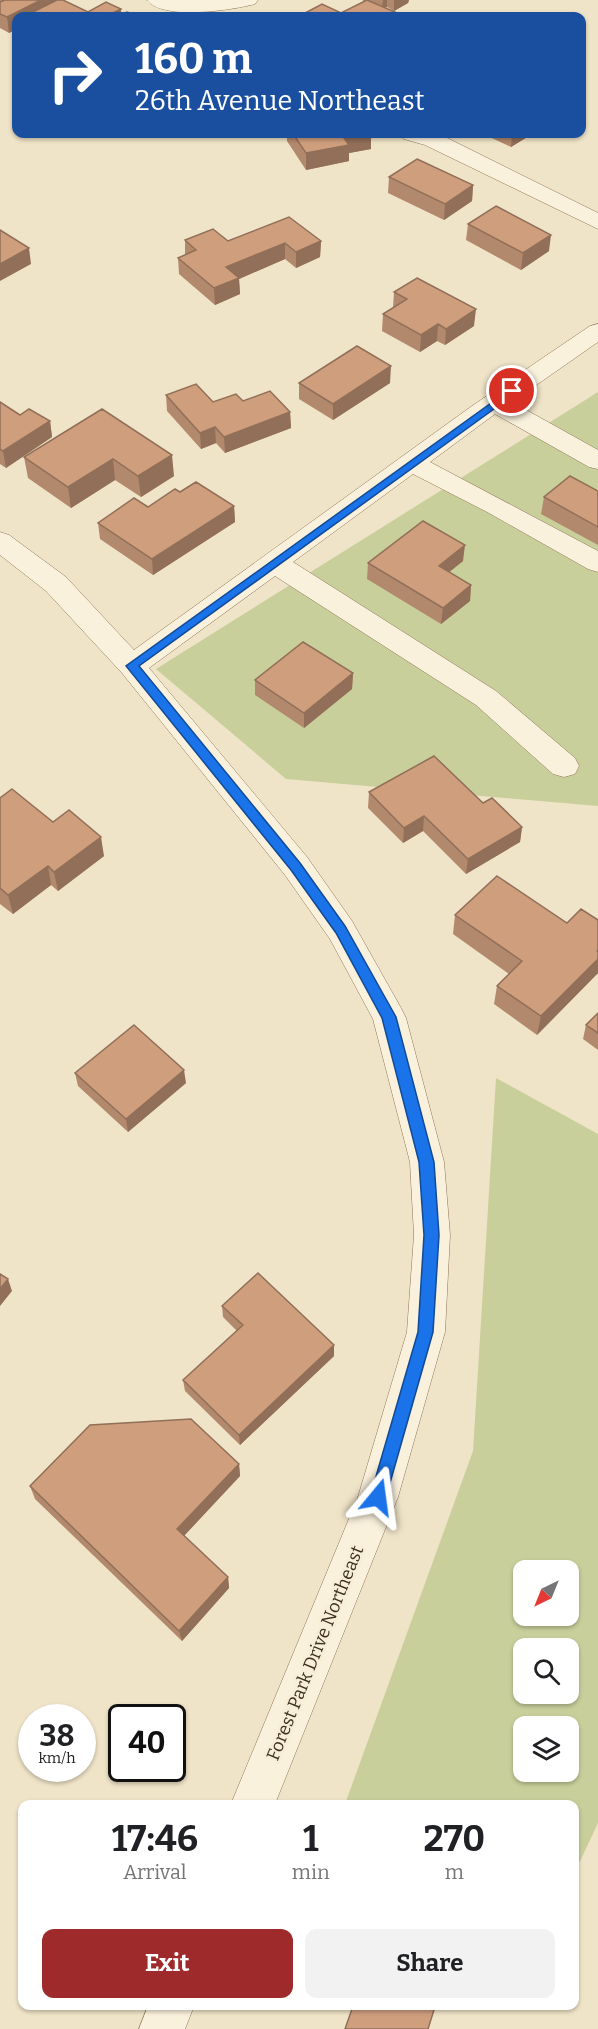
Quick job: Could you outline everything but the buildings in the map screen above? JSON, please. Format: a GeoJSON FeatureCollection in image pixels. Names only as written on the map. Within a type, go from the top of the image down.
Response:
{"type":"FeatureCollection","features":[{"type":"Feature","properties":{"kind":"street"},"geometry":{"type":"LineString","coordinates":[[157,0],[169,4],[199,7],[225,6],[248,0]]}},
{"type":"Feature","properties":{"kind":"street"},"geometry":{"type":"LineString","coordinates":[[426,138],[598,222]]}},
{"type":"Feature","properties":{"kind":"street"},"geometry":{"type":"LineString","coordinates":[[132,666],[598,331]]}},
{"type":"Feature","properties":{"kind":"street"},"geometry":{"type":"LineString","coordinates":[[495,403],[598,461]]}},
{"type":"Feature","properties":{"kind":"street"},"geometry":{"type":"LineString","coordinates":[[412,463],[598,562]]}},
{"type":"Feature","properties":{"kind":"street","name":"Forest Park Drive Northeast"},"geometry":{"type":"LineString","coordinates":[[0,542],[56,584],[132,666],[296,866],[341,930],[389,1017],[426,1162],[432,1235],[426,1332],[378,1497],[255,1800]]}},
{"type":"Feature","properties":{"kind":"street"},"geometry":{"type":"LineString","coordinates":[[275,563],[486,698],[564,766]]}},
{"type":"Feature","properties":{"kind":"street"},"geometry":{"type":"LineString","coordinates":[[162,2029],[169,2010]]}},
{"type":"Feature","properties":{"kind":"green space"},"geometry":{"type":"Polygon","coordinates":[[[598,392],[598,806],[286,779],[156,669],[598,392]]]}},
{"type":"Feature","properties":{"kind":"green space"},"geometry":{"type":"Polygon","coordinates":[[[496,1078],[598,1134],[598,1823],[579,1863],[579,1800],[346,1800],[473,1451],[496,1078]]]}},
{"type":"Feature","properties":{"kind":"route"},"geometry":{"type":"LineString","coordinates":[[378,1497],[426,1332],[432,1235],[426,1162],[389,1017],[341,930],[296,866],[132,666],[512,391]]}}]}
